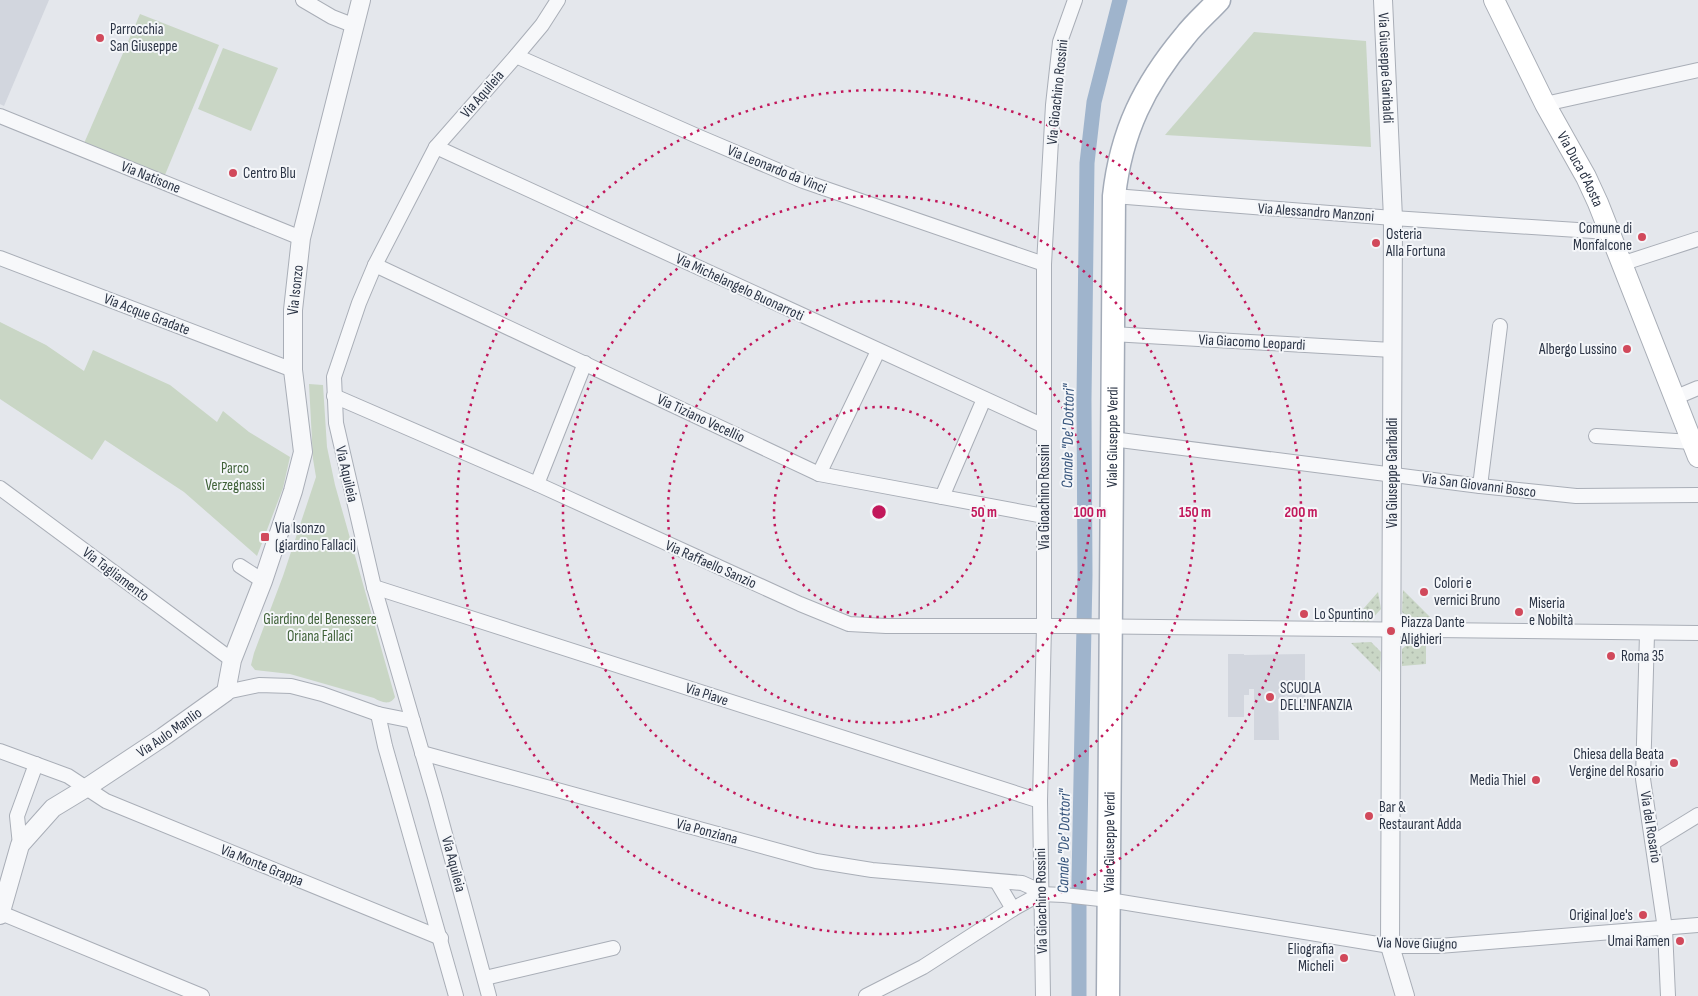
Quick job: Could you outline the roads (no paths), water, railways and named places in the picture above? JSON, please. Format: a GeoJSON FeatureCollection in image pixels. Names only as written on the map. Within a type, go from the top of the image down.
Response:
{"type":"FeatureCollection","features":[{"type":"Feature","properties":{"kind":"main road","name":"Viale Giuseppe Verdi"},"geometry":{"type":"LineString","coordinates":[[1108,996],[1099,899],[1102,627],[1112,439],[1114,196],[1116,174],[1136,110],[1156,75],[1185,36],[1219,0]]}},
{"type":"Feature","properties":{"kind":"main road","name":"Via Duca d'Aosta"},"geometry":{"type":"LineString","coordinates":[[1494,0],[1545,104],[1586,177],[1598,203],[1695,449]]}},
{"type":"Feature","properties":{"kind":"street"},"geometry":{"type":"LineString","coordinates":[[303,0],[332,17],[355,26]]}},
{"type":"Feature","properties":{"kind":"street","name":"Via Isonzo"},"geometry":{"type":"LineString","coordinates":[[226,692],[232,660],[293,491],[303,452],[293,370],[293,310],[301,238],[361,0]]}},
{"type":"Feature","properties":{"kind":"street","name":"Via Aquileia"},"geometry":{"type":"LineString","coordinates":[[489,996],[435,797],[374,587],[336,423],[334,377],[375,265],[436,147],[542,25],[558,0]]}},
{"type":"Feature","properties":{"kind":"street","name":"Via Gioachino Rossini"},"geometry":{"type":"LineString","coordinates":[[1043,996],[1040,801],[1044,626],[1044,264],[1053,105],[1060,42],[1074,0]]}},
{"type":"Feature","properties":{"kind":"street","name":"Via Giuseppe Garibaldi"},"geometry":{"type":"LineString","coordinates":[[1384,0],[1394,218],[1390,946],[1405,996]]}},
{"type":"Feature","properties":{"kind":"street","name":"Via Leonardo da Vinci"},"geometry":{"type":"LineString","coordinates":[[516,56],[803,181],[1044,264]]}},
{"type":"Feature","properties":{"kind":"street"},"geometry":{"type":"LineString","coordinates":[[1545,104],[1698,70]]}},
{"type":"Feature","properties":{"kind":"street","name":"Via Natisone"},"geometry":{"type":"LineString","coordinates":[[0,116],[301,238]]}},
{"type":"Feature","properties":{"kind":"street","name":"Via Michelangelo Buonarroti"},"geometry":{"type":"LineString","coordinates":[[436,147],[1044,426]]}},
{"type":"Feature","properties":{"kind":"street","name":"Via Alessandro Manzoni"},"geometry":{"type":"LineString","coordinates":[[1114,196],[1394,218],[1608,232]]}},
{"type":"Feature","properties":{"kind":"street"},"geometry":{"type":"LineString","coordinates":[[1621,264],[1698,239]]}},
{"type":"Feature","properties":{"kind":"street","name":"Via Acque Gradate"},"geometry":{"type":"LineString","coordinates":[[0,258],[293,370]]}},
{"type":"Feature","properties":{"kind":"street","name":"Via Tiziano Vecellio"},"geometry":{"type":"LineString","coordinates":[[375,265],[819,474],[1044,516]]}},
{"type":"Feature","properties":{"kind":"street"},"geometry":{"type":"LineString","coordinates":[[1480,486],[1500,326]]}},
{"type":"Feature","properties":{"kind":"street","name":"Via Giacomo Leopardi"},"geometry":{"type":"LineString","coordinates":[[1112,334],[1392,350]]}},
{"type":"Feature","properties":{"kind":"street"},"geometry":{"type":"LineString","coordinates":[[819,474],[878,350]]}},
{"type":"Feature","properties":{"kind":"street"},"geometry":{"type":"LineString","coordinates":[[537,484],[585,364]]}},
{"type":"Feature","properties":{"kind":"street"},"geometry":{"type":"LineString","coordinates":[[1674,398],[1698,388]]}},
{"type":"Feature","properties":{"kind":"street","name":"Via Raffaello Sanzio"},"geometry":{"type":"LineString","coordinates":[[334,396],[537,484],[800,604],[849,624],[886,626],[1069,626],[1391,631]]}},
{"type":"Feature","properties":{"kind":"street"},"geometry":{"type":"LineString","coordinates":[[942,497],[984,399]]}},
{"type":"Feature","properties":{"kind":"street"},"geometry":{"type":"LineString","coordinates":[[1596,436],[1695,449]]}},
{"type":"Feature","properties":{"kind":"street","name":"Via San Giovanni Bosco"},"geometry":{"type":"LineString","coordinates":[[1112,439],[1480,486],[1576,496],[1698,495]]}},
{"type":"Feature","properties":{"kind":"street","name":"Via Tagliamento"},"geometry":{"type":"LineString","coordinates":[[0,488],[232,660]]}},
{"type":"Feature","properties":{"kind":"street"},"geometry":{"type":"LineString","coordinates":[[240,566],[262,581]]}},
{"type":"Feature","properties":{"kind":"street","name":"Via Piave"},"geometry":{"type":"LineString","coordinates":[[374,587],[1040,801]]}},
{"type":"Feature","properties":{"kind":"street"},"geometry":{"type":"LineString","coordinates":[[1391,631],[1698,634]]}},
{"type":"Feature","properties":{"kind":"street","name":"Via del Rosario"},"geometry":{"type":"LineString","coordinates":[[1647,634],[1643,779],[1654,842],[1665,929],[1668,996]]}},
{"type":"Feature","properties":{"kind":"street","name":"Via Aulo Manlio"},"geometry":{"type":"LineString","coordinates":[[0,914],[20,845],[53,808],[163,737],[226,692],[259,685],[291,686],[322,694],[378,714],[412,721]]}},
{"type":"Feature","properties":{"kind":"street"},"geometry":{"type":"LineString","coordinates":[[378,714],[385,746],[456,996]]}},
{"type":"Feature","properties":{"kind":"street","name":"Via Monte Grappa"},"geometry":{"type":"LineString","coordinates":[[0,751],[68,776],[106,801],[441,938]]}},
{"type":"Feature","properties":{"kind":"street","name":"Via Ponziana"},"geometry":{"type":"LineString","coordinates":[[422,754],[816,860],[872,870],[1022,883],[1040,894]]}},
{"type":"Feature","properties":{"kind":"street"},"geometry":{"type":"LineString","coordinates":[[20,845],[17,816],[36,764]]}},
{"type":"Feature","properties":{"kind":"street"},"geometry":{"type":"LineString","coordinates":[[1654,842],[1698,815]]}},
{"type":"Feature","properties":{"kind":"street"},"geometry":{"type":"LineString","coordinates":[[997,882],[1013,909]]}},
{"type":"Feature","properties":{"kind":"street"},"geometry":{"type":"LineString","coordinates":[[866,996],[923,967],[1013,909],[1040,894]]}},
{"type":"Feature","properties":{"kind":"street","name":"Via Nove Giugno"},"geometry":{"type":"LineString","coordinates":[[1040,894],[1099,899],[1390,946],[1439,946],[1698,925]]}},
{"type":"Feature","properties":{"kind":"street"},"geometry":{"type":"LineString","coordinates":[[0,914],[202,996]]}},
{"type":"Feature","properties":{"kind":"street"},"geometry":{"type":"LineString","coordinates":[[485,978],[613,948]]}},
{"type":"Feature","properties":{"kind":"waterway","name":"Canale \"De' Dottori\""},"geometry":{"type":"LineString","coordinates":[[1079,996],[1079,880],[1085,575],[1084,400],[1087,163],[1094,102],[1120,0]]}},
{"type":"Feature","properties":{"kind":"place","name":"Parrocchia San Giuseppe"},"geometry":{"type":"Point","coordinates":[100,38]}},
{"type":"Feature","properties":{"kind":"place","name":"Centro Blu"},"geometry":{"type":"Point","coordinates":[233,173]}},
{"type":"Feature","properties":{"kind":"place","name":"Comune di Monfalcone"},"geometry":{"type":"Point","coordinates":[1642,237]}},
{"type":"Feature","properties":{"kind":"place","name":"Osteria Alla Fortuna"},"geometry":{"type":"Point","coordinates":[1376,243]}},
{"type":"Feature","properties":{"kind":"place","name":"Albergo Lussino"},"geometry":{"type":"Point","coordinates":[1627,349]}},
{"type":"Feature","properties":{"kind":"place","name":"Via Isonzo (giardino Fallaci)"},"geometry":{"type":"Point","coordinates":[265,537]}},
{"type":"Feature","properties":{"kind":"place","name":"Colori e vernici Bruno"},"geometry":{"type":"Point","coordinates":[1424,592]}},
{"type":"Feature","properties":{"kind":"place","name":"Miseria e Nobiltà"},"geometry":{"type":"Point","coordinates":[1519,612]}},
{"type":"Feature","properties":{"kind":"place","name":"Lo Spuntino"},"geometry":{"type":"Point","coordinates":[1304,614]}},
{"type":"Feature","properties":{"kind":"place","name":"Piazza Dante Alighieri"},"geometry":{"type":"Point","coordinates":[1391,631]}},
{"type":"Feature","properties":{"kind":"place","name":"Roma 35"},"geometry":{"type":"Point","coordinates":[1611,656]}},
{"type":"Feature","properties":{"kind":"place","name":"SCUOLA DELL'INFANZIA"},"geometry":{"type":"Point","coordinates":[1270,697]}},
{"type":"Feature","properties":{"kind":"place","name":"Chiesa della Beata Vergine del Rosario"},"geometry":{"type":"Point","coordinates":[1674,763]}},
{"type":"Feature","properties":{"kind":"place","name":"Media Thiel"},"geometry":{"type":"Point","coordinates":[1536,780]}},
{"type":"Feature","properties":{"kind":"place","name":"Bar & Restaurant Adda"},"geometry":{"type":"Point","coordinates":[1369,816]}},
{"type":"Feature","properties":{"kind":"place","name":"Original Joe's"},"geometry":{"type":"Point","coordinates":[1643,915]}},
{"type":"Feature","properties":{"kind":"place","name":"Umai Ramen"},"geometry":{"type":"Point","coordinates":[1680,941]}},
{"type":"Feature","properties":{"kind":"place","name":"Eliografia Micheli"},"geometry":{"type":"Point","coordinates":[1344,958]}},
{"type":"Feature","properties":{"kind":"park label","name":"Parco Verzegnassi"},"geometry":{"type":"Point","coordinates":[235,476]}},
{"type":"Feature","properties":{"kind":"park label","name":"Giardino del Benessere Oriana Fallaci"},"geometry":{"type":"Point","coordinates":[320,628]}}]}
